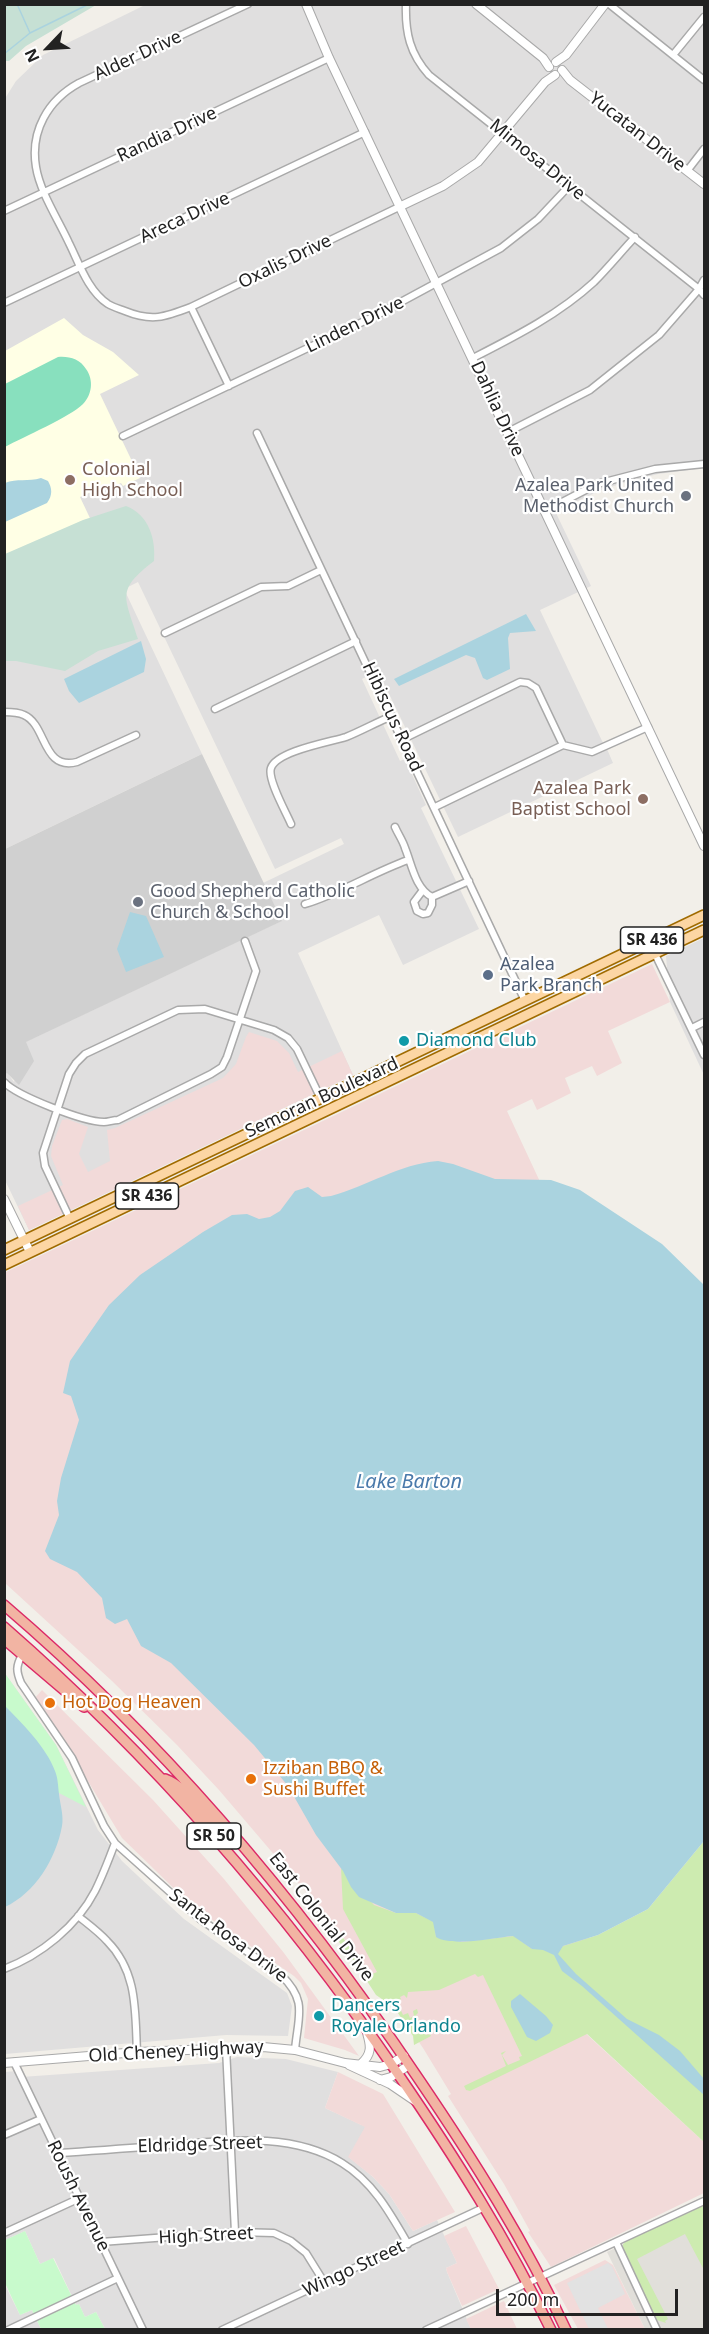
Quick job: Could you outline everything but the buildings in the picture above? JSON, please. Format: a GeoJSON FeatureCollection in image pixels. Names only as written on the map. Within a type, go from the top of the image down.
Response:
{"type":"FeatureCollection","features":[{"type":"Feature","properties":{"kind":"highway","name":"East Colonial Drive"},"geometry":{"type":"LineString","coordinates":[[6,1606],[111,1704],[240,1841],[339,1964],[404,2056],[481,2173],[540,2278],[566,2330]]}},
{"type":"Feature","properties":{"kind":"highway","name":"East Colonial Drive"},"geometry":{"type":"LineString","coordinates":[[4,1627],[112,1728],[160,1777],[293,1929],[365,2025],[486,2207],[551,2330]]}},
{"type":"Feature","properties":{"kind":"highway"},"geometry":{"type":"LineString","coordinates":[[4,1639],[65,1693],[112,1728]]}},
{"type":"Feature","properties":{"kind":"highway"},"geometry":{"type":"LineString","coordinates":[[160,1777],[176,1785],[222,1835],[240,1841]]}},
{"type":"Feature","properties":{"kind":"highway"},"geometry":{"type":"LineString","coordinates":[[227,1851],[243,1854],[260,1865]]}},
{"type":"Feature","properties":{"kind":"main road","name":"Semoran Boulevard"},"geometry":{"type":"LineString","coordinates":[[4,1250],[705,915]]}},
{"type":"Feature","properties":{"kind":"main road","name":"Semoran Boulevard"},"geometry":{"type":"LineString","coordinates":[[4,1264],[705,930]]}},
{"type":"Feature","properties":{"kind":"main road"},"geometry":{"type":"LineString","coordinates":[[535,1011],[541,997],[555,987]]}},
{"type":"Feature","properties":{"kind":"main road"},"geometry":{"type":"LineString","coordinates":[[504,1026],[519,1014],[525,1001]]}},
{"type":"Feature","properties":{"kind":"main road"},"geometry":{"type":"LineString","coordinates":[[327,1110],[326,1104],[329,1098],[338,1090]]}},
{"type":"Feature","properties":{"kind":"main road"},"geometry":{"type":"LineString","coordinates":[[309,1119],[318,1111],[321,1099]]}},
{"type":"Feature","properties":{"kind":"street","name":"Alder Drive"},"geometry":{"type":"LineString","coordinates":[[45,192],[36,168],[35,144],[48,107],[64,91],[248,4]]}},
{"type":"Feature","properties":{"kind":"street","name":"Dahlia Drive"},"geometry":{"type":"LineString","coordinates":[[306,4],[329,58],[705,846]]}},
{"type":"Feature","properties":{"kind":"street","name":"Mimosa Drive"},"geometry":{"type":"LineString","coordinates":[[406,4],[406,29],[412,52],[429,75],[705,295]]}},
{"type":"Feature","properties":{"kind":"street","name":"Yucatan Drive"},"geometry":{"type":"LineString","coordinates":[[476,4],[705,184]]}},
{"type":"Feature","properties":{"kind":"street","name":"Oxalis Drive"},"geometry":{"type":"LineString","coordinates":[[45,192],[91,287],[108,304],[141,317],[164,318],[443,186],[478,162],[607,4]]}},
{"type":"Feature","properties":{"kind":"street"},"geometry":{"type":"LineString","coordinates":[[607,4],[705,80]]}},
{"type":"Feature","properties":{"kind":"street"},"geometry":{"type":"LineString","coordinates":[[673,55],[705,17]]}},
{"type":"Feature","properties":{"kind":"street","name":"Randia Drive"},"geometry":{"type":"LineString","coordinates":[[4,211],[329,58]]}},
{"type":"Feature","properties":{"kind":"street","name":"Areca Drive"},"geometry":{"type":"LineString","coordinates":[[4,303],[365,132]]}},
{"type":"Feature","properties":{"kind":"street"},"geometry":{"type":"LineString","coordinates":[[687,171],[705,149]]}},
{"type":"Feature","properties":{"kind":"street","name":"Linden Drive"},"geometry":{"type":"LineString","coordinates":[[123,436],[367,320],[501,249],[538,219],[569,186]]}},
{"type":"Feature","properties":{"kind":"street"},"geometry":{"type":"LineString","coordinates":[[473,358],[532,328],[559,310],[594,281],[635,237]]}},
{"type":"Feature","properties":{"kind":"street"},"geometry":{"type":"LineString","coordinates":[[508,432],[591,390],[659,335],[705,280]]}},
{"type":"Feature","properties":{"kind":"street"},"geometry":{"type":"LineString","coordinates":[[191,307],[229,386]]}},
{"type":"Feature","properties":{"kind":"street","name":"Hibiscus Road"},"geometry":{"type":"LineString","coordinates":[[257,433],[525,1001]]}},
{"type":"Feature","properties":{"kind":"street"},"geometry":{"type":"LineString","coordinates":[[545,511],[597,484],[655,469],[705,464]]}},
{"type":"Feature","properties":{"kind":"street"},"geometry":{"type":"LineString","coordinates":[[165,633],[261,587],[288,586],[321,570]]}},
{"type":"Feature","properties":{"kind":"street"},"geometry":{"type":"LineString","coordinates":[[215,709],[356,641]]}},
{"type":"Feature","properties":{"kind":"street"},"geometry":{"type":"LineString","coordinates":[[403,739],[520,682],[528,683],[536,688],[563,745]]}},
{"type":"Feature","properties":{"kind":"street"},"geometry":{"type":"LineString","coordinates":[[4,712],[22,714],[31,719],[50,753],[58,761],[67,765],[136,735]]}},
{"type":"Feature","properties":{"kind":"street"},"geometry":{"type":"LineString","coordinates":[[291,824],[270,777],[271,768],[276,761],[304,748],[346,736],[392,716]]}},
{"type":"Feature","properties":{"kind":"street"},"geometry":{"type":"LineString","coordinates":[[435,807],[563,745],[592,752],[648,727]]}},
{"type":"Feature","properties":{"kind":"street"},"geometry":{"type":"LineString","coordinates":[[395,827],[423,890],[432,897]]}},
{"type":"Feature","properties":{"kind":"street"},"geometry":{"type":"LineString","coordinates":[[305,904],[330,896],[380,870],[408,860]]}},
{"type":"Feature","properties":{"kind":"street"},"geometry":{"type":"LineString","coordinates":[[432,897],[469,881]]}},
{"type":"Feature","properties":{"kind":"street"},"geometry":{"type":"LineString","coordinates":[[423,890],[414,902],[417,911],[423,914],[428,912],[432,905],[432,897]]}},
{"type":"Feature","properties":{"kind":"street"},"geometry":{"type":"LineString","coordinates":[[4,1082],[21,1095],[90,1120],[104,1122],[117,1120],[211,1074],[222,1067],[241,1020],[256,971],[245,940]]}},
{"type":"Feature","properties":{"kind":"street"},"geometry":{"type":"LineString","coordinates":[[655,954],[705,1055]]}},
{"type":"Feature","properties":{"kind":"street"},"geometry":{"type":"LineString","coordinates":[[70,1219],[45,1166],[43,1153],[69,1074],[85,1054],[178,1010],[205,1009],[274,1030],[288,1038],[297,1049],[321,1099]]}},
{"type":"Feature","properties":{"kind":"street"},"geometry":{"type":"LineString","coordinates":[[692,1028],[705,1022]]}},
{"type":"Feature","properties":{"kind":"street"},"geometry":{"type":"LineString","coordinates":[[4,1198],[30,1252]]}},
{"type":"Feature","properties":{"kind":"street","name":"Santa Rosa Drive"},"geometry":{"type":"LineString","coordinates":[[22,1654],[16,1671],[21,1683],[72,1758],[104,1826],[115,1843],[200,1919],[281,1975],[291,1985],[297,1994],[299,2004],[295,2050]]}},
{"type":"Feature","properties":{"kind":"street"},"geometry":{"type":"LineString","coordinates":[[4,1969],[37,1952],[59,1936],[78,1916],[94,1892],[115,1843]]}},
{"type":"Feature","properties":{"kind":"street"},"geometry":{"type":"LineString","coordinates":[[78,1916],[107,1941],[129,1974],[134,1991],[137,2052]]}},
{"type":"Feature","properties":{"kind":"street"},"geometry":{"type":"LineString","coordinates":[[361,2064],[368,2058],[371,2047],[365,2025]]}},
{"type":"Feature","properties":{"kind":"street","name":"Old Cheney Highway"},"geometry":{"type":"LineString","coordinates":[[4,2063],[137,2052],[226,2048],[262,2047],[295,2050],[345,2063],[381,2080],[418,2103]]}},
{"type":"Feature","properties":{"kind":"street"},"geometry":{"type":"LineString","coordinates":[[226,2048],[235,2232]]}},
{"type":"Feature","properties":{"kind":"street"},"geometry":{"type":"LineString","coordinates":[[391,2064],[404,2056]]}},
{"type":"Feature","properties":{"kind":"street","name":"Roush Avenue"},"geometry":{"type":"LineString","coordinates":[[14,2062],[143,2330]]}},
{"type":"Feature","properties":{"kind":"street","name":"Old Cheney Highway"},"geometry":{"type":"LineString","coordinates":[[345,2063],[380,2067],[391,2064]]}},
{"type":"Feature","properties":{"kind":"street"},"geometry":{"type":"LineString","coordinates":[[381,2080],[409,2065]]}},
{"type":"Feature","properties":{"kind":"street"},"geometry":{"type":"LineString","coordinates":[[4,2135],[41,2119]]}},
{"type":"Feature","properties":{"kind":"street","name":"Eldridge Street"},"geometry":{"type":"LineString","coordinates":[[58,2153],[231,2141],[283,2142],[314,2151],[342,2163],[375,2193],[388,2209],[408,2244]]}},
{"type":"Feature","properties":{"kind":"street"},"geometry":{"type":"LineString","coordinates":[[4,2233],[80,2198]]}},
{"type":"Feature","properties":{"kind":"street"},"geometry":{"type":"LineString","coordinates":[[426,2330],[705,2201]]}},
{"type":"Feature","properties":{"kind":"street","name":"Wingo Street"},"geometry":{"type":"LineString","coordinates":[[222,2330],[486,2207]]}},
{"type":"Feature","properties":{"kind":"street","name":"High Street"},"geometry":{"type":"LineString","coordinates":[[101,2242],[235,2232],[274,2234],[291,2241],[306,2253],[324,2283]]}},
{"type":"Feature","properties":{"kind":"street"},"geometry":{"type":"LineString","coordinates":[[616,2242],[657,2330]]}},
{"type":"Feature","properties":{"kind":"street"},"geometry":{"type":"LineString","coordinates":[[8,2330],[118,2278]]}},
{"type":"Feature","properties":{"kind":"shaded area"},"geometry":{"type":"Polygon","coordinates":[[[5,4],[96,5],[26,46],[9,61],[5,61],[5,4]]]}},
{"type":"Feature","properties":{"kind":"shaded area"},"geometry":{"type":"Polygon","coordinates":[[[145,5],[704,5],[704,468],[658,474],[630,481],[604,489],[555,511],[591,586],[540,610],[603,743],[639,727],[642,733],[607,749],[613,763],[458,837],[378,671],[362,679],[400,761],[405,759],[426,805],[421,808],[479,929],[403,965],[379,915],[298,953],[353,1075],[29,1230],[4,1178],[5,1074],[7,1072],[14,1082],[25,1042],[281,921],[263,883],[344,844],[341,838],[275,869],[138,582],[124,589],[202,754],[5,849],[4,100],[16,81],[43,55],[145,5]]]}},
{"type":"Feature","properties":{"kind":"shaded area","name":"Colonial High School"},"geometry":{"type":"Polygon","coordinates":[[[64,318],[83,335],[113,352],[139,375],[100,394],[140,478],[123,486],[121,483],[106,490],[105,486],[80,497],[123,588],[5,645],[5,351],[64,318]]]}},
{"type":"Feature","properties":{"kind":"shaded area"},"geometry":{"type":"Polygon","coordinates":[[[126,506],[140,515],[149,529],[154,544],[154,561],[133,580],[128,588],[127,603],[138,639],[98,651],[65,671],[16,661],[5,661],[5,554],[83,520],[126,506]]]}},
{"type":"Feature","properties":{"kind":"shaded area","name":"Good Shepherd Catholic Church & School"},"geometry":{"type":"Polygon","coordinates":[[[202,754],[282,921],[26,1042],[34,1061],[19,1085],[7,1073],[5,1074],[5,849],[202,754]]]}},
{"type":"Feature","properties":{"kind":"shaded area"},"geometry":{"type":"Polygon","coordinates":[[[704,938],[704,1075],[670,1002],[666,956],[704,938]]]}},
{"type":"Feature","properties":{"kind":"shaded area","name":"Lake Barton"},"geometry":{"type":"Polygon","coordinates":[[[652,964],[670,1002],[608,1031],[622,1063],[597,1076],[592,1066],[565,1078],[571,1093],[537,1110],[532,1099],[507,1111],[626,1366],[583,2031],[704,2142],[704,2193],[551,2267],[528,2232],[530,2231],[504,2184],[448,2096],[451,2094],[423,2048],[387,1995],[329,1919],[219,1790],[177,1745],[112,1681],[5,1583],[4,1273],[652,964]]]}},
{"type":"Feature","properties":{"kind":"shaded area"},"geometry":{"type":"Polygon","coordinates":[[[249,1032],[277,1041],[289,1053],[298,1072],[342,1051],[353,1075],[29,1230],[18,1206],[63,1185],[51,1156],[52,1146],[62,1120],[67,1119],[88,1127],[79,1154],[88,1172],[110,1161],[107,1130],[223,1078],[236,1064],[249,1032]]]}},
{"type":"Feature","properties":{"kind":"shaded area"},"geometry":{"type":"Polygon","coordinates":[[[4,1672],[56,1745],[98,1830],[122,1861],[184,1919],[287,1993],[292,2006],[288,2036],[226,2035],[5,2054],[4,1672]]]}},
{"type":"Feature","properties":{"kind":"shaded area"},"geometry":{"type":"Polygon","coordinates":[[[42,1690],[153,1800],[224,1879],[284,1953],[359,2056],[304,2038],[308,1999],[301,1983],[192,1906],[122,1838],[70,1751],[34,1699],[42,1690]]]}},
{"type":"Feature","properties":{"kind":"shaded area"},"geometry":{"type":"Polygon","coordinates":[[[237,2057],[286,2059],[338,2072],[325,2108],[366,2127],[349,2157],[389,2194],[413,2231],[437,2220],[457,2263],[446,2268],[471,2329],[105,2329],[96,2312],[85,2317],[79,2304],[76,2305],[54,2258],[40,2264],[25,2231],[5,2240],[5,2072],[18,2071],[21,2077],[219,2063],[237,2057]]]}},
{"type":"Feature","properties":{"kind":"shaded area"},"geometry":{"type":"Polygon","coordinates":[[[338,2072],[383,2094],[455,2212],[413,2231],[389,2194],[373,2177],[348,2157],[365,2127],[325,2108],[338,2072]]]}},
{"type":"Feature","properties":{"kind":"shaded area"},"geometry":{"type":"Polygon","coordinates":[[[704,2207],[704,2329],[645,2329],[607,2252],[704,2207]]]}},
{"type":"Feature","properties":{"kind":"shaded area"},"geometry":{"type":"Polygon","coordinates":[[[466,2226],[499,2289],[462,2306],[447,2272],[446,2268],[457,2263],[444,2236],[466,2226]]]}},
{"type":"Feature","properties":{"kind":"shaded area"},"geometry":{"type":"Polygon","coordinates":[[[605,2260],[613,2265],[645,2329],[578,2329],[554,2285],[605,2260]]]}},
{"type":"Feature","properties":{"kind":"shaded area"},"geometry":{"type":"Polygon","coordinates":[[[608,2263],[612,2266],[625,2294],[598,2308],[608,2329],[589,2329],[567,2283],[608,2263]]]}},
{"type":"Feature","properties":{"kind":"shaded area"},"geometry":{"type":"Polygon","coordinates":[[[4,2283],[20,2315],[32,2310],[41,2329],[5,2329],[4,2283]]]}},
{"type":"Feature","properties":{"kind":"shaded area"},"geometry":{"type":"Polygon","coordinates":[[[504,2301],[517,2329],[471,2329],[466,2319],[504,2301]]]}},
{"type":"Feature","properties":{"kind":"green space"},"geometry":{"type":"Polygon","coordinates":[[[58,357],[74,359],[81,363],[89,373],[90,392],[86,400],[68,415],[5,447],[5,384],[58,357]]]}},
{"type":"Feature","properties":{"kind":"green space"},"geometry":{"type":"Polygon","coordinates":[[[4,1672],[56,1745],[86,1807],[5,1765],[4,1672]]]}},
{"type":"Feature","properties":{"kind":"green space"},"geometry":{"type":"Polygon","coordinates":[[[704,1841],[704,2142],[587,2034],[470,2091],[466,2090],[464,2086],[506,2066],[501,2053],[506,2051],[502,2055],[508,2065],[520,2060],[519,2057],[522,2056],[483,1975],[478,1977],[475,1974],[439,1990],[408,1992],[407,1998],[404,1995],[400,1997],[401,1999],[397,2002],[403,2015],[408,2013],[410,2018],[414,2016],[413,2011],[417,2009],[416,2015],[426,2035],[431,2036],[414,2045],[413,2036],[394,2007],[376,1995],[354,1961],[328,1928],[333,1924],[370,1975],[377,1972],[343,1909],[341,1868],[374,1905],[396,1913],[416,1913],[434,1922],[436,1937],[462,1942],[514,1936],[532,1949],[554,1949],[598,1935],[648,1909],[704,1841]]]}},
{"type":"Feature","properties":{"kind":"green space"},"geometry":{"type":"Polygon","coordinates":[[[704,2204],[704,2270],[685,2234],[637,2259],[668,2319],[666,2323],[657,2320],[623,2251],[623,2244],[704,2204]]]}},
{"type":"Feature","properties":{"kind":"green space"},"geometry":{"type":"Polygon","coordinates":[[[25,2231],[40,2264],[53,2258],[76,2305],[79,2304],[85,2317],[96,2312],[105,2329],[41,2329],[32,2310],[20,2315],[5,2283],[5,2240],[25,2231]]]}},
{"type":"Feature","properties":{"kind":"water"},"geometry":{"type":"Polygon","coordinates":[[[41,478],[48,481],[51,489],[47,503],[5,522],[5,483],[41,478]]]}},
{"type":"Feature","properties":{"kind":"water"},"geometry":{"type":"Polygon","coordinates":[[[526,614],[536,631],[510,633],[508,638],[510,669],[487,680],[483,678],[475,658],[466,655],[399,686],[394,679],[526,614]]]}},
{"type":"Feature","properties":{"kind":"water"},"geometry":{"type":"Polygon","coordinates":[[[141,641],[146,659],[144,672],[79,703],[69,691],[64,679],[141,641]]]}},
{"type":"Feature","properties":{"kind":"water"},"geometry":{"type":"Polygon","coordinates":[[[130,912],[146,916],[164,957],[126,972],[117,949],[130,912]]]}},
{"type":"Feature","properties":{"kind":"water","name":"Lake Barton"},"geometry":{"type":"Polygon","coordinates":[[[438,1161],[495,1179],[551,1180],[580,1190],[662,1244],[704,1285],[704,1841],[648,1909],[598,1935],[563,1946],[558,1954],[576,1974],[627,2019],[659,2035],[680,2051],[704,2079],[704,2095],[582,1986],[562,1971],[554,1955],[543,1950],[532,1949],[513,1936],[473,1941],[443,1940],[436,1937],[433,1922],[416,1913],[396,1913],[359,1897],[316,1835],[288,1786],[254,1745],[171,1663],[141,1646],[127,1619],[115,1624],[106,1618],[102,1598],[77,1572],[50,1559],[45,1551],[59,1515],[57,1501],[61,1478],[79,1420],[71,1396],[63,1393],[70,1361],[109,1305],[140,1275],[232,1215],[247,1214],[259,1219],[270,1217],[280,1211],[295,1191],[308,1187],[322,1197],[331,1196],[410,1166],[438,1161]]]}},
{"type":"Feature","properties":{"kind":"water"},"geometry":{"type":"Polygon","coordinates":[[[4,1705],[33,1736],[51,1762],[57,1776],[63,1818],[55,1851],[42,1874],[26,1893],[5,1907],[4,1705]]]}},
{"type":"Feature","properties":{"kind":"water"},"geometry":{"type":"Polygon","coordinates":[[[520,1994],[553,2025],[550,2033],[536,2041],[527,2037],[511,2007],[511,2001],[520,1994]]]}},
{"type":"Feature","properties":{"kind":"waterway"},"geometry":{"type":"LineString","coordinates":[[17,4],[30,33]]}},
{"type":"Feature","properties":{"kind":"waterway"},"geometry":{"type":"LineString","coordinates":[[4,54],[30,33],[89,4]]}},
{"type":"Feature","properties":{"kind":"place","name":"Colonial High School"},"geometry":{"type":"Point","coordinates":[70,480]}},
{"type":"Feature","properties":{"kind":"place","name":"Azalea Park United Methodist Church"},"geometry":{"type":"Point","coordinates":[686,496]}},
{"type":"Feature","properties":{"kind":"place","name":"Azalea Park Baptist School"},"geometry":{"type":"Point","coordinates":[643,799]}},
{"type":"Feature","properties":{"kind":"place","name":"Good Shepherd Catholic Church & School"},"geometry":{"type":"Point","coordinates":[138,902]}},
{"type":"Feature","properties":{"kind":"place","name":"Azalea Park Branch"},"geometry":{"type":"Point","coordinates":[488,975]}},
{"type":"Feature","properties":{"kind":"place","name":"Diamond Club"},"geometry":{"type":"Point","coordinates":[404,1041]}},
{"type":"Feature","properties":{"kind":"place","name":"Hot Dog Heaven"},"geometry":{"type":"Point","coordinates":[50,1703]}},
{"type":"Feature","properties":{"kind":"place","name":"Izziban BBQ & Sushi Buffet"},"geometry":{"type":"Point","coordinates":[251,1779]}},
{"type":"Feature","properties":{"kind":"place","name":"Dancers Royale Orlando"},"geometry":{"type":"Point","coordinates":[319,2016]}}]}
